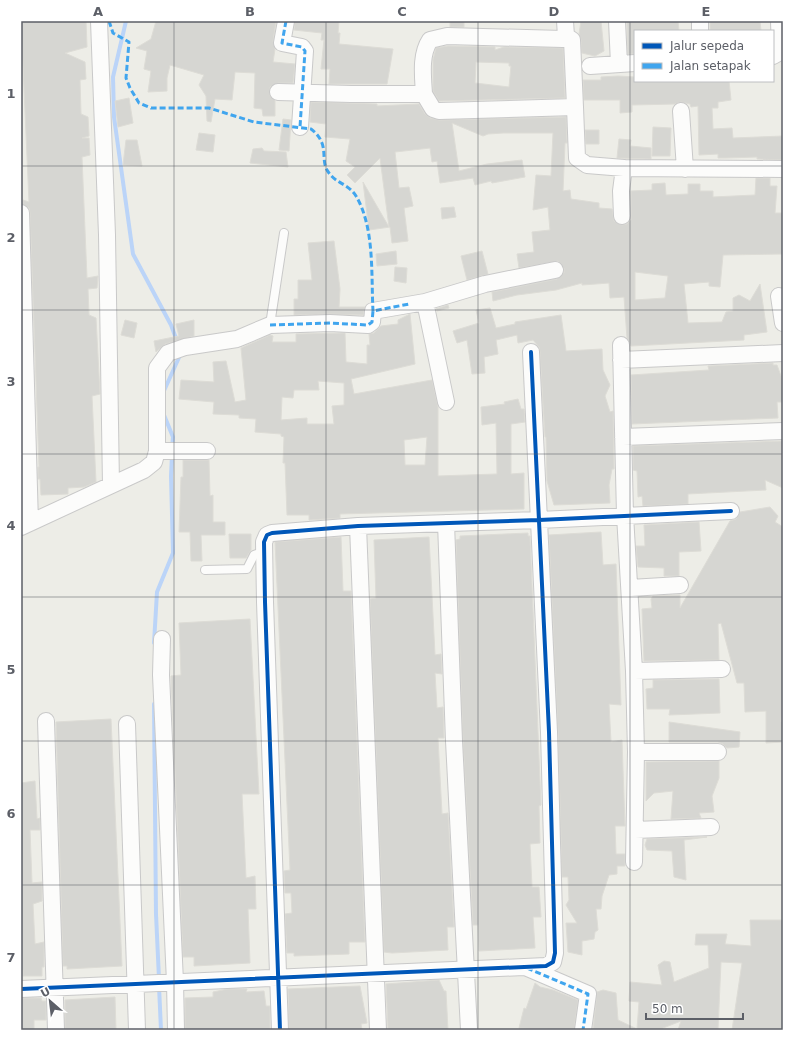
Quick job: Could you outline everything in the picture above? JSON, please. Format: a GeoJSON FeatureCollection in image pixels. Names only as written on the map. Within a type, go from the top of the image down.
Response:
{"type":"FeatureCollection","features":[{"type":"Feature","properties":{"kind":"street"},"geometry":{"type":"LineString","coordinates":[[99,21],[106,235],[111,485]]}},
{"type":"Feature","properties":{"kind":"street"},"geometry":{"type":"LineString","coordinates":[[286,21],[282,43],[302,47],[305,51],[300,128]]}},
{"type":"Feature","properties":{"kind":"street"},"geometry":{"type":"LineString","coordinates":[[590,66],[627,64],[617,21]]}},
{"type":"Feature","properties":{"kind":"street"},"geometry":{"type":"LineString","coordinates":[[779,21],[779,53]]}},
{"type":"Feature","properties":{"kind":"street"},"geometry":{"type":"LineString","coordinates":[[566,28],[560,39],[447,36],[430,40],[425,47],[423,58],[424,94],[433,109],[439,112],[576,107]]}},
{"type":"Feature","properties":{"kind":"street"},"geometry":{"type":"LineString","coordinates":[[566,28],[572,40],[577,158],[587,165],[624,168],[783,169]]}},
{"type":"Feature","properties":{"kind":"street"},"geometry":{"type":"LineString","coordinates":[[278,92],[424,94]]}},
{"type":"Feature","properties":{"kind":"street"},"geometry":{"type":"LineString","coordinates":[[681,111],[685,169]]}},
{"type":"Feature","properties":{"kind":"street"},"geometry":{"type":"LineString","coordinates":[[622,216],[621,191],[624,168]]}},
{"type":"Feature","properties":{"kind":"street"},"geometry":{"type":"LineString","coordinates":[[21,213],[26,525],[144,470],[167,450],[207,450]]}},
{"type":"Feature","properties":{"kind":"street"},"geometry":{"type":"LineString","coordinates":[[167,450],[157,368],[168,353],[181,348],[237,339],[270,325],[330,323],[368,325],[372,322],[373,311],[424,302],[485,284],[555,270]]}},
{"type":"Feature","properties":{"kind":"street"},"geometry":{"type":"LineString","coordinates":[[779,296],[783,323]]}},
{"type":"Feature","properties":{"kind":"street"},"geometry":{"type":"LineString","coordinates":[[424,302],[446,402]]}},
{"type":"Feature","properties":{"kind":"street"},"geometry":{"type":"LineString","coordinates":[[21,989],[138,985],[277,977],[550,965],[555,958],[548,732],[531,352]]}},
{"type":"Feature","properties":{"kind":"street"},"geometry":{"type":"LineString","coordinates":[[634,862],[636,752],[634,671],[625,515],[621,352],[783,353]]}},
{"type":"Feature","properties":{"kind":"street"},"geometry":{"type":"LineString","coordinates":[[623,437],[783,431]]}},
{"type":"Feature","properties":{"kind":"street"},"geometry":{"type":"LineString","coordinates":[[280,1030],[265,602],[265,538],[272,533],[358,526],[539,520],[731,511]]}},
{"type":"Feature","properties":{"kind":"street"},"geometry":{"type":"LineString","coordinates":[[446,523],[469,1030]]}},
{"type":"Feature","properties":{"kind":"street"},"geometry":{"type":"LineString","coordinates":[[358,526],[378,1030]]}},
{"type":"Feature","properties":{"kind":"street"},"geometry":{"type":"LineString","coordinates":[[630,588],[680,585]]}},
{"type":"Feature","properties":{"kind":"street"},"geometry":{"type":"LineString","coordinates":[[162,639],[162,682],[172,983],[176,1030]]}},
{"type":"Feature","properties":{"kind":"street"},"geometry":{"type":"LineString","coordinates":[[634,671],[722,669]]}},
{"type":"Feature","properties":{"kind":"street"},"geometry":{"type":"LineString","coordinates":[[46,721],[56,988],[56,1030]]}},
{"type":"Feature","properties":{"kind":"street"},"geometry":{"type":"LineString","coordinates":[[127,724],[138,985],[137,1030]]}},
{"type":"Feature","properties":{"kind":"street"},"geometry":{"type":"LineString","coordinates":[[636,752],[718,752]]}},
{"type":"Feature","properties":{"kind":"street"},"geometry":{"type":"LineString","coordinates":[[635,830],[711,827]]}},
{"type":"Feature","properties":{"kind":"street"},"geometry":{"type":"LineString","coordinates":[[524,967],[588,994],[583,1030]]}},
{"type":"Feature","properties":{"kind":"lane"},"geometry":{"type":"LineString","coordinates":[[270,325],[284,233]]}},
{"type":"Feature","properties":{"kind":"lane"},"geometry":{"type":"LineString","coordinates":[[205,570],[248,569],[254,556],[265,551]]}},
{"type":"Feature","properties":{"kind":"building"},"geometry":{"type":"Polygon","coordinates":[[[21,21],[86,21],[87,47],[65,53],[85,62],[86,79],[80,80],[81,114],[88,117],[89,134],[89,136],[82,138],[89,138],[90,155],[82,157],[87,278],[98,276],[97,288],[88,289],[89,315],[96,318],[100,394],[92,396],[96,482],[84,487],[68,488],[68,494],[41,495],[40,479],[38,479],[39,467],[30,213],[29,208],[23,204],[23,200],[29,202],[21,21]]]}},
{"type":"Feature","properties":{"kind":"building"},"geometry":{"type":"Polygon","coordinates":[[[156,21],[276,21],[273,41],[275,49],[273,62],[295,64],[293,83],[278,83],[270,87],[270,96],[275,101],[275,116],[263,116],[262,109],[254,108],[255,73],[235,72],[232,100],[215,99],[211,122],[207,121],[206,96],[199,85],[204,75],[170,65],[167,78],[167,91],[148,92],[151,71],[144,69],[147,51],[136,48],[151,39],[156,21]]]}},
{"type":"Feature","properties":{"kind":"building"},"geometry":{"type":"Polygon","coordinates":[[[295,21],[339,21],[339,44],[393,49],[387,84],[329,84],[330,69],[321,69],[324,40],[321,40],[322,33],[294,30],[295,21]]]}},
{"type":"Feature","properties":{"kind":"building"},"geometry":{"type":"Polygon","coordinates":[[[450,21],[464,21],[464,27],[450,27],[450,21]]]}},
{"type":"Feature","properties":{"kind":"building"},"geometry":{"type":"Polygon","coordinates":[[[581,21],[601,21],[604,51],[595,56],[582,53],[579,34],[581,21]]]}},
{"type":"Feature","properties":{"kind":"building"},"geometry":{"type":"Polygon","coordinates":[[[627,21],[678,21],[679,30],[634,30],[634,54],[628,54],[627,21]]]}},
{"type":"Feature","properties":{"kind":"building"},"geometry":{"type":"Polygon","coordinates":[[[710,21],[760,21],[761,30],[710,30],[710,21]]]}},
{"type":"Feature","properties":{"kind":"building"},"geometry":{"type":"Polygon","coordinates":[[[448,46],[495,47],[495,50],[504,47],[563,48],[565,98],[439,101],[433,91],[433,60],[436,48],[448,46]],[[476,62],[475,83],[509,87],[511,66],[509,66],[509,63],[476,62]]]}},
{"type":"Feature","properties":{"kind":"building"},"geometry":{"type":"Polygon","coordinates":[[[601,77],[634,77],[634,82],[729,82],[731,100],[718,102],[718,108],[712,108],[713,129],[732,128],[733,138],[783,136],[783,160],[757,159],[757,157],[718,158],[718,154],[699,155],[698,106],[691,107],[690,104],[681,102],[675,104],[632,105],[632,112],[620,113],[620,100],[584,100],[583,80],[601,80],[601,77]]]}},
{"type":"Feature","properties":{"kind":"building"},"geometry":{"type":"Polygon","coordinates":[[[129,98],[133,123],[118,127],[115,101],[129,98]]]}},
{"type":"Feature","properties":{"kind":"building"},"geometry":{"type":"Polygon","coordinates":[[[311,102],[377,104],[377,106],[419,104],[425,114],[430,118],[439,120],[566,117],[567,143],[565,143],[563,191],[570,190],[571,199],[599,203],[599,208],[612,209],[614,221],[622,225],[627,224],[631,220],[631,191],[652,190],[652,184],[665,183],[666,195],[688,194],[688,184],[700,184],[700,191],[713,191],[713,197],[755,195],[756,178],[770,178],[770,186],[777,186],[775,213],[783,213],[783,254],[723,255],[720,287],[709,286],[709,282],[684,284],[688,323],[722,322],[726,312],[733,311],[733,298],[739,295],[750,301],[760,284],[767,332],[744,335],[744,340],[631,346],[627,338],[624,297],[610,298],[609,283],[582,285],[582,283],[556,290],[517,295],[493,301],[492,292],[557,279],[564,273],[564,268],[558,261],[519,268],[517,254],[534,252],[532,232],[550,230],[548,207],[533,210],[536,175],[551,176],[553,133],[503,133],[488,134],[483,136],[452,123],[459,171],[487,164],[522,160],[525,177],[492,183],[491,181],[475,185],[473,178],[440,183],[437,161],[432,162],[430,148],[395,152],[399,188],[409,187],[413,206],[404,208],[408,241],[392,243],[390,227],[369,230],[363,182],[389,227],[380,158],[355,183],[347,175],[355,167],[346,161],[350,139],[325,137],[326,124],[310,122],[311,102]],[[635,272],[635,300],[665,298],[668,276],[635,272]]]}},
{"type":"Feature","properties":{"kind":"building"},"geometry":{"type":"Polygon","coordinates":[[[283,119],[291,120],[289,151],[279,150],[283,119]]]}},
{"type":"Feature","properties":{"kind":"building"},"geometry":{"type":"Polygon","coordinates":[[[653,127],[671,128],[670,156],[652,156],[653,127]]]}},
{"type":"Feature","properties":{"kind":"building"},"geometry":{"type":"Polygon","coordinates":[[[585,130],[599,130],[599,144],[586,144],[585,130]]]}},
{"type":"Feature","properties":{"kind":"building"},"geometry":{"type":"Polygon","coordinates":[[[199,133],[215,135],[213,152],[196,150],[199,133]]]}},
{"type":"Feature","properties":{"kind":"building"},"geometry":{"type":"Polygon","coordinates":[[[619,139],[631,140],[630,146],[651,148],[651,159],[617,158],[619,139]]]}},
{"type":"Feature","properties":{"kind":"building"},"geometry":{"type":"Polygon","coordinates":[[[126,140],[137,140],[142,166],[123,165],[126,140]]]}},
{"type":"Feature","properties":{"kind":"building"},"geometry":{"type":"Polygon","coordinates":[[[262,148],[264,151],[286,152],[288,167],[250,163],[253,149],[262,148]]]}},
{"type":"Feature","properties":{"kind":"building"},"geometry":{"type":"Polygon","coordinates":[[[454,207],[456,217],[442,219],[441,208],[454,207]]]}},
{"type":"Feature","properties":{"kind":"building"},"geometry":{"type":"Polygon","coordinates":[[[334,241],[340,289],[339,307],[365,307],[363,315],[294,315],[294,299],[298,299],[298,280],[312,280],[308,243],[334,241]]]}},
{"type":"Feature","properties":{"kind":"building"},"geometry":{"type":"Polygon","coordinates":[[[396,251],[397,264],[377,266],[376,254],[396,251]]]}},
{"type":"Feature","properties":{"kind":"building"},"geometry":{"type":"Polygon","coordinates":[[[482,251],[488,274],[467,280],[461,256],[482,251]]]}},
{"type":"Feature","properties":{"kind":"building"},"geometry":{"type":"Polygon","coordinates":[[[395,267],[407,268],[406,283],[394,281],[395,267]]]}},
{"type":"Feature","properties":{"kind":"building"},"geometry":{"type":"Polygon","coordinates":[[[448,305],[449,308],[437,311],[436,309],[448,305]]]}},
{"type":"Feature","properties":{"kind":"building"},"geometry":{"type":"Polygon","coordinates":[[[490,308],[496,328],[515,324],[515,322],[561,315],[566,351],[602,349],[603,370],[610,385],[605,396],[610,412],[613,411],[614,469],[612,469],[609,485],[610,503],[554,505],[547,481],[546,437],[540,352],[539,347],[533,340],[518,343],[517,335],[496,340],[498,354],[484,357],[485,373],[472,374],[467,340],[457,343],[453,331],[479,323],[476,310],[490,308]]]}},
{"type":"Feature","properties":{"kind":"building"},"geometry":{"type":"Polygon","coordinates":[[[410,314],[415,364],[351,379],[354,394],[432,380],[438,407],[438,476],[497,474],[496,423],[482,425],[481,407],[505,404],[504,402],[518,399],[521,409],[524,409],[525,422],[511,424],[511,474],[524,473],[524,509],[340,514],[340,518],[309,520],[309,515],[287,515],[285,463],[283,463],[284,437],[281,436],[281,434],[255,432],[256,419],[239,418],[239,415],[213,414],[214,402],[179,399],[181,380],[214,382],[213,362],[226,361],[235,402],[246,400],[241,348],[270,335],[273,336],[272,342],[296,342],[296,334],[345,333],[346,362],[367,364],[367,345],[370,345],[369,334],[374,333],[381,326],[398,324],[398,320],[410,314]],[[318,381],[319,390],[294,390],[293,398],[282,397],[281,420],[307,418],[307,424],[334,424],[332,406],[344,405],[344,383],[318,381]],[[427,437],[404,440],[405,465],[425,465],[427,437]]]}},
{"type":"Feature","properties":{"kind":"building"},"geometry":{"type":"Polygon","coordinates":[[[125,320],[137,323],[134,338],[121,335],[125,320]]]}},
{"type":"Feature","properties":{"kind":"building"},"geometry":{"type":"Polygon","coordinates":[[[194,320],[194,336],[165,344],[156,352],[154,341],[179,336],[176,324],[194,320]]]}},
{"type":"Feature","properties":{"kind":"building"},"geometry":{"type":"Polygon","coordinates":[[[773,363],[773,365],[777,365],[781,376],[783,402],[777,402],[778,418],[632,424],[631,375],[709,370],[708,366],[773,363]]]}},
{"type":"Feature","properties":{"kind":"building"},"geometry":{"type":"Polygon","coordinates":[[[783,441],[783,488],[765,480],[766,490],[688,494],[688,504],[643,506],[642,496],[638,497],[637,471],[633,470],[633,446],[783,441]]]}},
{"type":"Feature","properties":{"kind":"building"},"geometry":{"type":"Polygon","coordinates":[[[183,460],[209,460],[210,496],[213,495],[213,522],[225,522],[225,535],[201,535],[202,561],[191,561],[190,532],[179,532],[183,460]]]}},
{"type":"Feature","properties":{"kind":"building"},"geometry":{"type":"Polygon","coordinates":[[[770,507],[778,516],[775,522],[783,527],[783,677],[781,722],[783,719],[783,742],[766,743],[766,711],[745,712],[744,683],[737,683],[721,623],[718,624],[719,660],[644,661],[642,609],[652,608],[651,599],[653,596],[680,595],[680,608],[730,521],[736,519],[740,512],[770,507]]]}},
{"type":"Feature","properties":{"kind":"building"},"geometry":{"type":"Polygon","coordinates":[[[699,522],[701,551],[679,552],[679,576],[664,576],[664,568],[638,567],[636,546],[645,546],[644,525],[699,522]]]}},
{"type":"Feature","properties":{"kind":"building"},"geometry":{"type":"Polygon","coordinates":[[[601,532],[603,565],[616,564],[621,705],[609,704],[611,742],[622,740],[625,826],[615,826],[616,854],[625,854],[625,866],[617,866],[617,874],[609,875],[602,896],[601,909],[596,909],[598,930],[595,932],[594,939],[582,941],[582,955],[568,952],[566,923],[577,923],[566,905],[569,900],[568,877],[562,877],[558,732],[549,535],[601,532]]]}},
{"type":"Feature","properties":{"kind":"building"},"geometry":{"type":"Polygon","coordinates":[[[528,533],[528,536],[530,536],[541,805],[539,806],[540,843],[530,844],[532,887],[539,887],[541,917],[533,917],[535,948],[479,951],[478,925],[473,925],[463,741],[456,540],[460,539],[460,536],[528,533]]]}},
{"type":"Feature","properties":{"kind":"building"},"geometry":{"type":"Polygon","coordinates":[[[229,534],[251,534],[251,550],[246,558],[230,558],[229,534]]]}},
{"type":"Feature","properties":{"kind":"building"},"geometry":{"type":"Polygon","coordinates":[[[341,537],[343,591],[351,591],[365,942],[349,942],[349,954],[294,956],[294,953],[287,953],[285,914],[292,913],[291,893],[285,893],[284,871],[290,870],[275,542],[341,537]]]}},
{"type":"Feature","properties":{"kind":"building"},"geometry":{"type":"Polygon","coordinates":[[[429,537],[435,655],[441,654],[442,674],[435,673],[437,708],[443,707],[444,738],[438,738],[442,814],[448,813],[454,927],[447,927],[448,950],[392,953],[384,952],[370,599],[376,598],[374,540],[429,537]]]}},
{"type":"Feature","properties":{"kind":"building"},"geometry":{"type":"Polygon","coordinates":[[[250,619],[259,794],[242,794],[246,878],[255,876],[256,909],[248,909],[250,963],[194,966],[194,957],[183,957],[171,676],[181,675],[179,623],[250,619]]]}},
{"type":"Feature","properties":{"kind":"building"},"geometry":{"type":"Polygon","coordinates":[[[719,679],[720,713],[669,715],[670,709],[647,709],[646,689],[653,688],[653,680],[719,679]]]}},
{"type":"Feature","properties":{"kind":"building"},"geometry":{"type":"Polygon","coordinates":[[[111,719],[122,966],[67,969],[67,966],[63,966],[56,722],[111,719]]]}},
{"type":"Feature","properties":{"kind":"building"},"geometry":{"type":"Polygon","coordinates":[[[669,722],[740,732],[739,747],[727,748],[718,742],[669,742],[669,722]]]}},
{"type":"Feature","properties":{"kind":"building"},"geometry":{"type":"Polygon","coordinates":[[[719,761],[719,778],[712,796],[714,812],[699,813],[701,818],[671,819],[673,791],[654,793],[646,801],[646,762],[719,761]]]}},
{"type":"Feature","properties":{"kind":"building"},"geometry":{"type":"Polygon","coordinates":[[[35,781],[37,819],[40,818],[40,830],[30,830],[32,883],[42,882],[42,901],[33,904],[35,944],[44,942],[44,967],[42,967],[42,976],[23,976],[23,970],[21,970],[21,783],[35,781]]]}},
{"type":"Feature","properties":{"kind":"building"},"geometry":{"type":"Polygon","coordinates":[[[707,837],[684,840],[686,880],[674,877],[672,851],[647,850],[645,845],[647,839],[707,837]]]}},
{"type":"Feature","properties":{"kind":"building"},"geometry":{"type":"Polygon","coordinates":[[[750,920],[783,920],[783,1030],[732,1030],[742,963],[721,962],[718,1030],[678,1030],[681,1021],[658,1030],[593,1030],[597,992],[603,990],[616,993],[618,1020],[637,1029],[639,1002],[629,1001],[630,982],[662,985],[658,965],[664,961],[670,962],[674,982],[709,968],[708,945],[695,945],[696,934],[727,934],[725,944],[751,946],[750,920]]]}},
{"type":"Feature","properties":{"kind":"building"},"geometry":{"type":"Polygon","coordinates":[[[439,980],[444,991],[446,991],[448,1030],[388,1030],[386,984],[439,980]]]}},
{"type":"Feature","properties":{"kind":"building"},"geometry":{"type":"Polygon","coordinates":[[[535,983],[540,987],[553,990],[578,1000],[574,1030],[519,1028],[524,1008],[526,1009],[535,983]]]}},
{"type":"Feature","properties":{"kind":"building"},"geometry":{"type":"Polygon","coordinates":[[[360,986],[367,1023],[361,1024],[362,1030],[289,1030],[288,989],[360,986]]]}},
{"type":"Feature","properties":{"kind":"building"},"geometry":{"type":"Polygon","coordinates":[[[228,989],[247,989],[246,992],[264,991],[266,1006],[270,1006],[270,1030],[185,1030],[185,998],[213,997],[213,992],[228,989]]]}},
{"type":"Feature","properties":{"kind":"building"},"geometry":{"type":"Polygon","coordinates":[[[115,997],[116,1030],[65,1030],[65,1000],[115,997]]]}},
{"type":"Feature","properties":{"kind":"building"},"geometry":{"type":"Polygon","coordinates":[[[21,998],[41,998],[42,1001],[46,1001],[46,1020],[34,1020],[34,1030],[21,1030],[21,998]]]}},
{"type":"Feature","properties":{"kind":"waterway"},"geometry":{"type":"LineString","coordinates":[[126,21],[113,77],[114,117],[133,254],[171,325],[177,341]]}},
{"type":"Feature","properties":{"kind":"waterway"},"geometry":{"type":"LineString","coordinates":[[163,393],[181,353]]}},
{"type":"Feature","properties":{"kind":"waterway"},"geometry":{"type":"LineString","coordinates":[[164,415],[173,437],[172,448]]}},
{"type":"Feature","properties":{"kind":"waterway"},"geometry":{"type":"LineString","coordinates":[[154,643],[157,592],[173,553],[171,476],[172,455]]}},
{"type":"Feature","properties":{"kind":"waterway"},"geometry":{"type":"LineString","coordinates":[[154,704],[156,914],[159,979]]}},
{"type":"Feature","properties":{"kind":"waterway"},"geometry":{"type":"LineString","coordinates":[[159,986],[161,1030]]}},
{"type":"Feature","properties":{"kind":"marked path"},"geometry":{"type":"LineString","coordinates":[[109,21],[113,33],[129,42],[126,78],[139,103],[151,108],[209,108],[254,122],[311,129],[317,134],[322,144],[327,170],[330,175],[353,192],[362,209],[371,252],[373,311]]}},
{"type":"Feature","properties":{"kind":"marked path"},"geometry":{"type":"LineString","coordinates":[[286,21],[282,43],[302,47],[305,51],[300,127]]}},
{"type":"Feature","properties":{"kind":"marked path"},"geometry":{"type":"LineString","coordinates":[[270,325],[330,323],[368,325],[372,322],[373,311],[409,304]]}},
{"type":"Feature","properties":{"kind":"marked path"},"geometry":{"type":"LineString","coordinates":[[527,968],[588,994],[583,1030]]}},
{"type":"Feature","properties":{"kind":"cycle path"},"geometry":{"type":"LineString","coordinates":[[21,989],[546,966],[553,962],[555,953],[549,732],[531,352]]}},
{"type":"Feature","properties":{"kind":"cycle path"},"geometry":{"type":"LineString","coordinates":[[280,1030],[265,602],[264,542],[267,535],[272,533],[358,526],[539,520],[731,511]]}}]}
